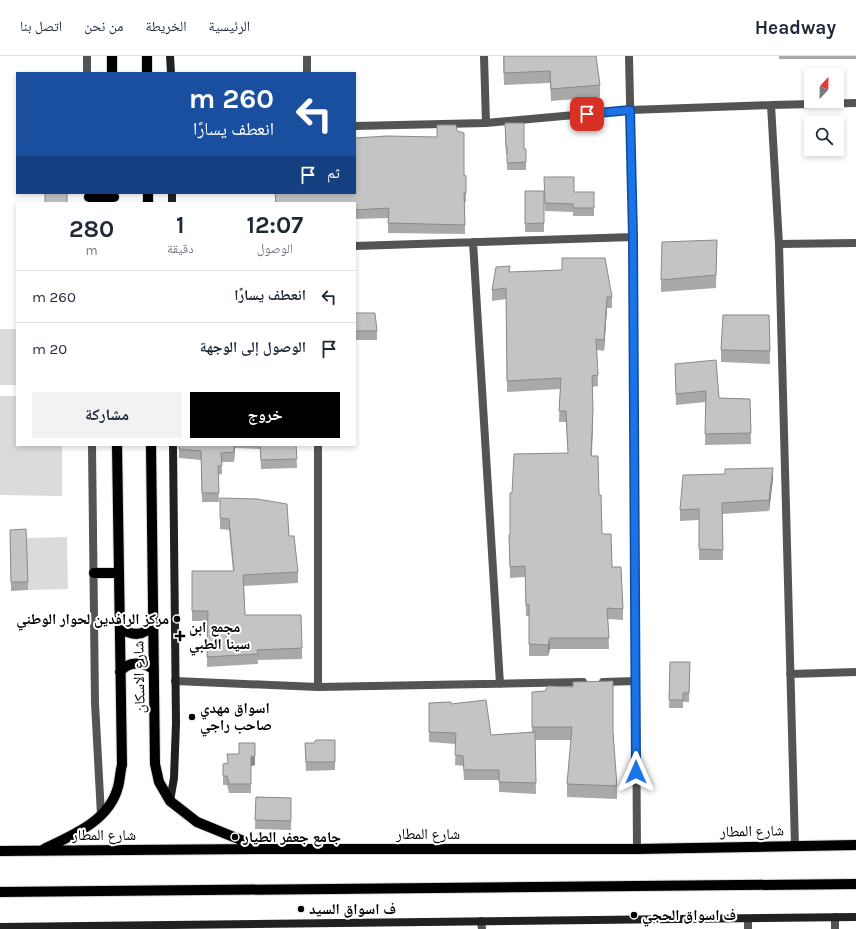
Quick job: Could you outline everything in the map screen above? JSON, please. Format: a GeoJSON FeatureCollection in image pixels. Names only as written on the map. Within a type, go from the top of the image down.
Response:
{"type":"FeatureCollection","features":[{"type":"Feature","properties":{"kind":"main road"},"geometry":{"type":"LineString","coordinates":[[112,56],[112,72]]}},
{"type":"Feature","properties":{"kind":"main road"},"geometry":{"type":"LineString","coordinates":[[147,56],[147,72]]}},
{"type":"Feature","properties":{"kind":"main road"},"geometry":{"type":"LineString","coordinates":[[89,198],[114,198]]}},
{"type":"Feature","properties":{"kind":"main road","name":"شارع الاسكان"},"geometry":{"type":"LineString","coordinates":[[42,850],[80,831],[101,815],[111,803],[118,787],[122,765],[117,446]]}},
{"type":"Feature","properties":{"kind":"main road","name":"شارع الاسكان"},"geometry":{"type":"LineString","coordinates":[[151,446],[155,764],[159,782],[170,801],[197,822],[262,849]]}},
{"type":"Feature","properties":{"kind":"main road"},"geometry":{"type":"LineString","coordinates":[[94,573],[119,573]]}},
{"type":"Feature","properties":{"kind":"main road"},"geometry":{"type":"LineString","coordinates":[[120,628],[128,634],[136,634],[151,628],[153,624]]}},
{"type":"Feature","properties":{"kind":"main road"},"geometry":{"type":"LineString","coordinates":[[120,672],[129,665],[137,663],[145,664],[154,670]]}},
{"type":"Feature","properties":{"kind":"main road","name":"شارع المطار"},"geometry":{"type":"LineString","coordinates":[[0,851],[637,849],[856,845]]}},
{"type":"Feature","properties":{"kind":"main road"},"geometry":{"type":"LineString","coordinates":[[0,892],[856,884]]}},
{"type":"Feature","properties":{"kind":"street"},"geometry":{"type":"LineString","coordinates":[[87,56],[87,72]]}},
{"type":"Feature","properties":{"kind":"street"},"geometry":{"type":"LineString","coordinates":[[170,56],[171,72]]}},
{"type":"Feature","properties":{"kind":"street"},"geometry":{"type":"LineString","coordinates":[[307,56],[307,72]]}},
{"type":"Feature","properties":{"kind":"street"},"geometry":{"type":"LineString","coordinates":[[484,56],[486,123]]}},
{"type":"Feature","properties":{"kind":"street"},"geometry":{"type":"LineString","coordinates":[[629,56],[633,237],[637,849]]}},
{"type":"Feature","properties":{"kind":"street"},"geometry":{"type":"LineString","coordinates":[[356,126],[486,123],[630,110],[856,103]]}},
{"type":"Feature","properties":{"kind":"street"},"geometry":{"type":"LineString","coordinates":[[771,105],[779,244],[795,846]]}},
{"type":"Feature","properties":{"kind":"street"},"geometry":{"type":"LineString","coordinates":[[356,246],[633,237]]}},
{"type":"Feature","properties":{"kind":"street"},"geometry":{"type":"LineString","coordinates":[[473,242],[500,684]]}},
{"type":"Feature","properties":{"kind":"street"},"geometry":{"type":"LineString","coordinates":[[779,244],[856,243]]}},
{"type":"Feature","properties":{"kind":"street"},"geometry":{"type":"LineString","coordinates":[[92,446],[95,703],[101,815]]}},
{"type":"Feature","properties":{"kind":"street"},"geometry":{"type":"LineString","coordinates":[[170,801],[175,754],[173,446]]}},
{"type":"Feature","properties":{"kind":"street"},"geometry":{"type":"LineString","coordinates":[[318,446],[318,687]]}},
{"type":"Feature","properties":{"kind":"street"},"geometry":{"type":"LineString","coordinates":[[790,674],[856,672]]}},
{"type":"Feature","properties":{"kind":"street"},"geometry":{"type":"LineString","coordinates":[[175,681],[318,687],[636,681]]}},
{"type":"Feature","properties":{"kind":"street"},"geometry":{"type":"LineString","coordinates":[[835,917],[835,929]]}},
{"type":"Feature","properties":{"kind":"street"},"geometry":{"type":"LineString","coordinates":[[0,927],[482,925],[856,917]]}},
{"type":"Feature","properties":{"kind":"street"},"geometry":{"type":"LineString","coordinates":[[748,919],[748,929]]}},
{"type":"Feature","properties":{"kind":"shaded area"},"geometry":{"type":"Polygon","coordinates":[[[0,329],[16,329],[16,385],[0,385],[0,329]]]}},
{"type":"Feature","properties":{"kind":"shaded area"},"geometry":{"type":"Polygon","coordinates":[[[0,396],[16,396],[16,446],[62,446],[62,496],[0,495],[0,396]]]}},
{"type":"Feature","properties":{"kind":"shaded area"},"geometry":{"type":"Polygon","coordinates":[[[67,537],[68,589],[28,590],[26,538],[67,537]]]}},
{"type":"Feature","properties":{"kind":"building"},"geometry":{"type":"Polygon","coordinates":[[[504,56],[596,56],[600,85],[551,89],[550,71],[504,73],[504,56]]]}},
{"type":"Feature","properties":{"kind":"building"},"geometry":{"type":"Polygon","coordinates":[[[505,123],[524,123],[524,149],[526,149],[526,162],[507,163],[505,123]]]}},
{"type":"Feature","properties":{"kind":"building"},"geometry":{"type":"Polygon","coordinates":[[[437,125],[456,125],[457,131],[464,133],[464,175],[466,176],[466,193],[464,193],[465,225],[388,223],[389,208],[356,210],[356,202],[276,202],[275,194],[356,194],[356,138],[387,136],[437,137],[437,125]]]}},
{"type":"Feature","properties":{"kind":"building"},"geometry":{"type":"Polygon","coordinates":[[[544,177],[574,177],[574,192],[594,192],[594,208],[573,208],[573,204],[545,203],[544,177]]]}},
{"type":"Feature","properties":{"kind":"building"},"geometry":{"type":"Polygon","coordinates":[[[525,191],[544,191],[544,223],[525,224],[525,191]]]}},
{"type":"Feature","properties":{"kind":"building"},"geometry":{"type":"Polygon","coordinates":[[[45,194],[67,194],[67,202],[45,202],[45,194]]]}},
{"type":"Feature","properties":{"kind":"building"},"geometry":{"type":"Polygon","coordinates":[[[717,240],[716,275],[661,280],[662,242],[717,240]]]}},
{"type":"Feature","properties":{"kind":"building"},"geometry":{"type":"Polygon","coordinates":[[[562,258],[605,258],[612,297],[607,297],[604,340],[596,339],[598,375],[592,376],[593,410],[591,456],[598,456],[602,534],[611,534],[612,567],[621,567],[623,609],[607,608],[609,638],[550,638],[548,645],[529,644],[529,604],[526,605],[525,566],[510,567],[510,493],[512,493],[514,454],[568,453],[566,411],[559,411],[561,378],[507,381],[506,288],[492,290],[496,267],[510,266],[509,272],[562,270],[562,258]]]}},
{"type":"Feature","properties":{"kind":"building"},"geometry":{"type":"Polygon","coordinates":[[[356,313],[375,313],[377,331],[356,331],[356,313]]]}},
{"type":"Feature","properties":{"kind":"building"},"geometry":{"type":"Polygon","coordinates":[[[723,315],[769,315],[770,351],[721,350],[723,315]]]}},
{"type":"Feature","properties":{"kind":"building"},"geometry":{"type":"Polygon","coordinates":[[[716,360],[719,398],[750,399],[751,433],[705,434],[706,391],[676,394],[675,364],[716,360]]]}},
{"type":"Feature","properties":{"kind":"building"},"geometry":{"type":"Polygon","coordinates":[[[179,446],[234,446],[234,452],[221,453],[222,465],[218,466],[219,493],[202,493],[201,451],[179,449],[179,446]]]}},
{"type":"Feature","properties":{"kind":"building"},"geometry":{"type":"Polygon","coordinates":[[[260,446],[296,446],[297,459],[261,460],[260,446]]]}},
{"type":"Feature","properties":{"kind":"building"},"geometry":{"type":"Polygon","coordinates":[[[773,468],[769,500],[722,503],[723,550],[699,549],[699,509],[680,510],[683,475],[725,474],[725,469],[773,468]]]}},
{"type":"Feature","properties":{"kind":"building"},"geometry":{"type":"Polygon","coordinates":[[[220,498],[257,499],[287,504],[289,536],[294,536],[298,572],[243,575],[245,615],[301,615],[302,648],[257,650],[258,654],[207,657],[208,611],[192,611],[192,571],[234,571],[229,519],[220,518],[220,498]]]}},
{"type":"Feature","properties":{"kind":"building"},"geometry":{"type":"Polygon","coordinates":[[[26,529],[28,582],[11,582],[10,530],[26,529]]]}},
{"type":"Feature","properties":{"kind":"building"},"geometry":{"type":"Polygon","coordinates":[[[670,662],[690,662],[689,693],[683,693],[683,700],[669,700],[670,662]]]}},
{"type":"Feature","properties":{"kind":"building"},"geometry":{"type":"Polygon","coordinates":[[[613,681],[613,732],[617,786],[567,784],[572,727],[532,727],[532,692],[545,691],[548,686],[573,687],[573,682],[613,681]]]}},
{"type":"Feature","properties":{"kind":"building"},"geometry":{"type":"Polygon","coordinates":[[[486,700],[491,735],[535,732],[536,783],[499,782],[499,770],[464,770],[463,756],[455,755],[456,733],[429,732],[429,703],[451,702],[451,704],[486,700]]]}},
{"type":"Feature","properties":{"kind":"building"},"geometry":{"type":"Polygon","coordinates":[[[316,740],[335,740],[335,762],[306,762],[305,743],[314,743],[316,740]]]}},
{"type":"Feature","properties":{"kind":"building"},"geometry":{"type":"Polygon","coordinates":[[[239,743],[255,743],[255,756],[251,757],[251,784],[229,784],[227,776],[223,776],[223,764],[228,763],[227,754],[239,754],[239,743]]]}},
{"type":"Feature","properties":{"kind":"building"},"geometry":{"type":"Polygon","coordinates":[[[256,797],[291,798],[291,821],[255,820],[256,797]]]}},
{"type":"Feature","properties":{"kind":"place","name":"مركز الرافدين لحوار الوطني"},"geometry":{"type":"Point","coordinates":[177,619]}},
{"type":"Feature","properties":{"kind":"place","name":"مجمع ابن سينا الطبي"},"geometry":{"type":"Point","coordinates":[180,636]}},
{"type":"Feature","properties":{"kind":"place","name":"اسواق مهدي صاحب راجي"},"geometry":{"type":"Point","coordinates":[192,717]}},
{"type":"Feature","properties":{"kind":"place","name":"جامع جعفر الطيار"},"geometry":{"type":"Point","coordinates":[235,837]}},
{"type":"Feature","properties":{"kind":"place","name":"ف اسواق السيد"},"geometry":{"type":"Point","coordinates":[301,909]}},
{"type":"Feature","properties":{"kind":"place","name":"ف اسواق الحجي"},"geometry":{"type":"Point","coordinates":[634,915]}},
{"type":"Feature","properties":{"kind":"route"},"geometry":{"type":"LineString","coordinates":[[587,114],[630,110],[633,237],[636,772]]}}]}
